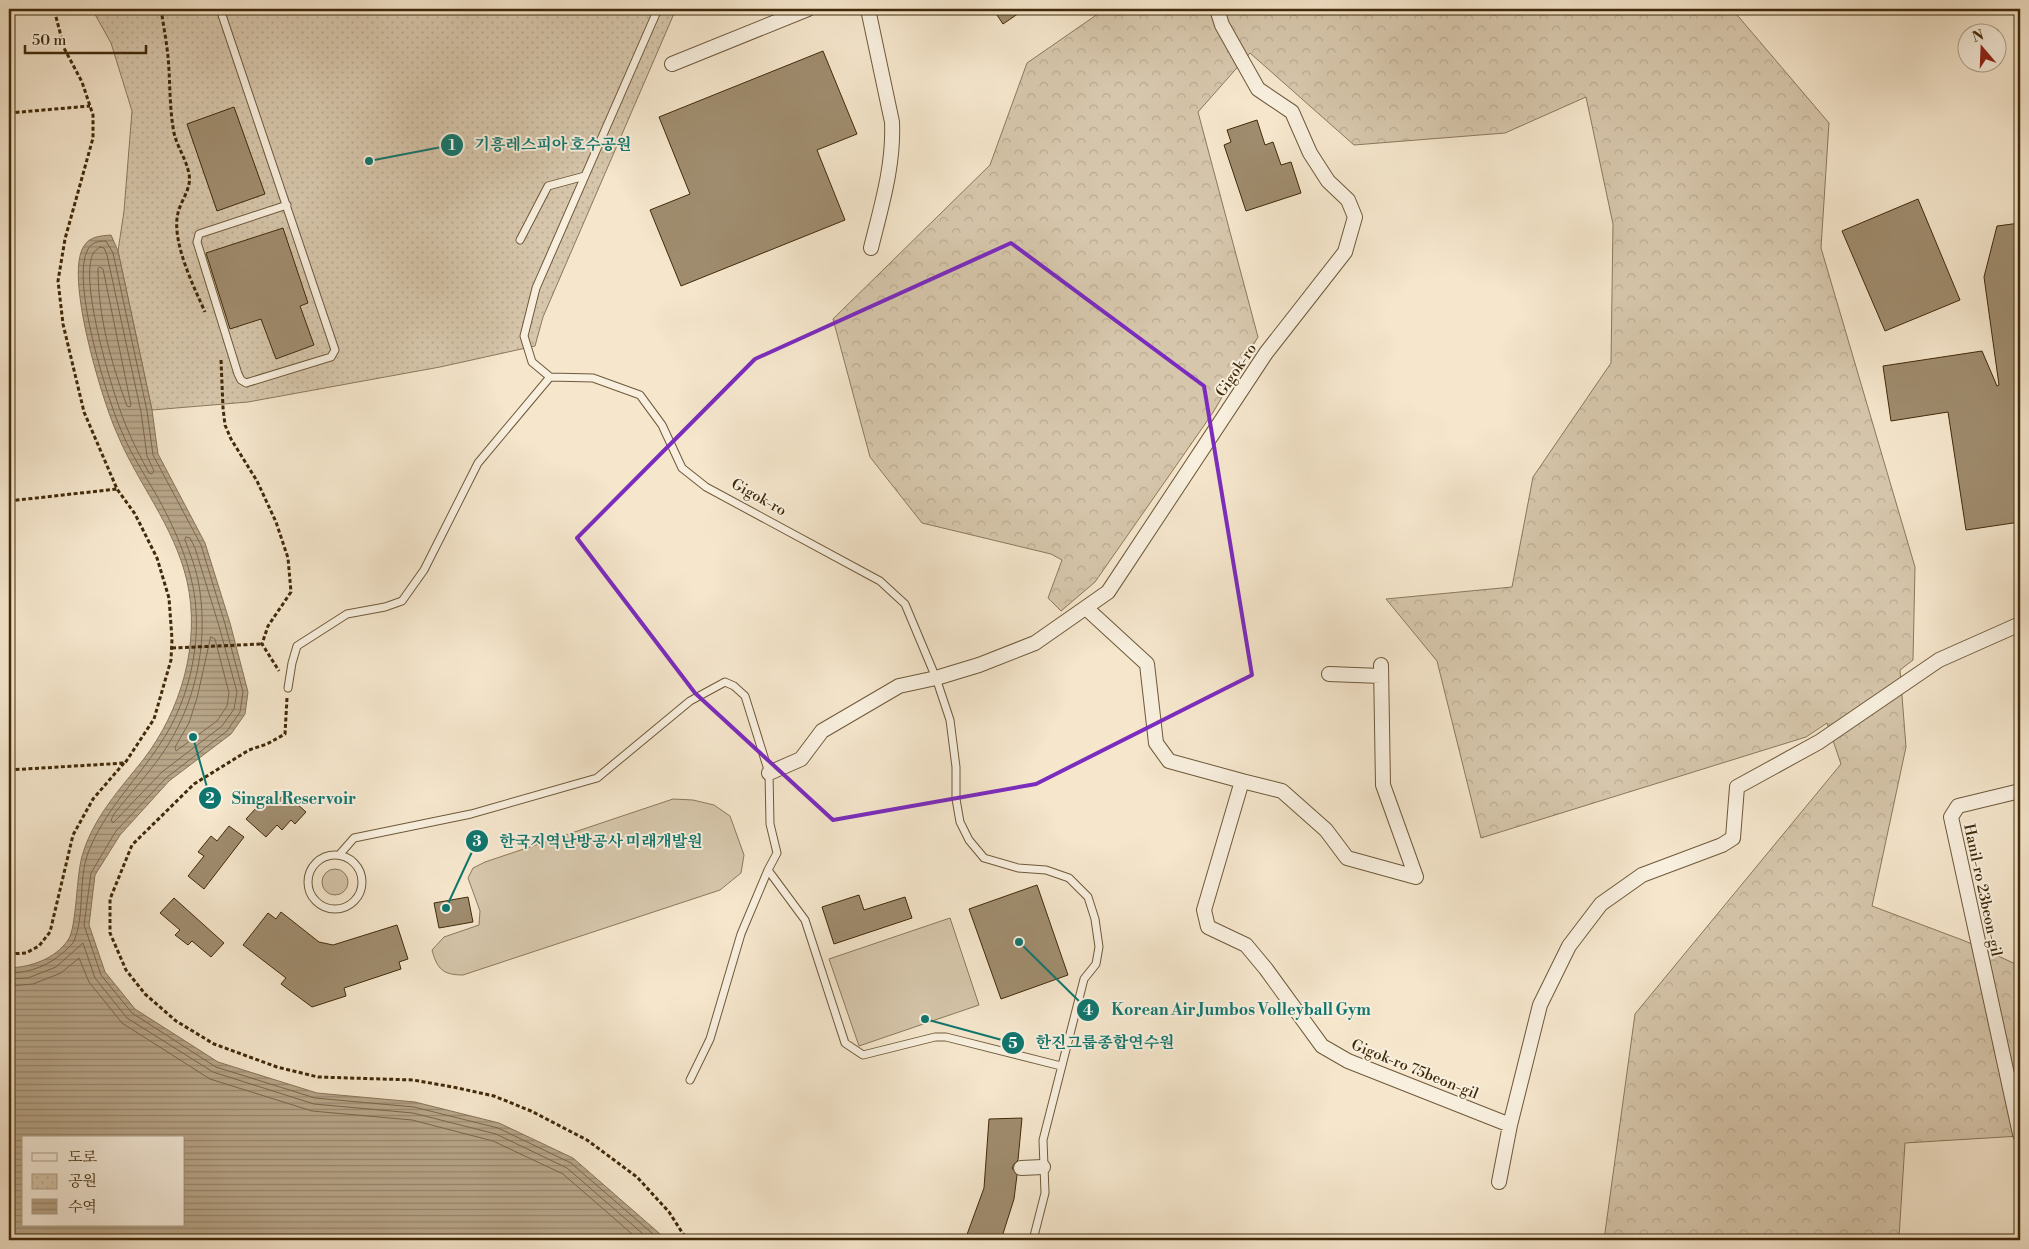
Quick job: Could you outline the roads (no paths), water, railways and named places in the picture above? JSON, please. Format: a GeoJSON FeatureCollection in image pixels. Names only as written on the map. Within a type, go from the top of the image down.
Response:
{"type":"FeatureCollection","features":[{"type":"Feature","properties":{"kind":"street"},"geometry":{"type":"LineString","coordinates":[[672,64],[808,9]]}},
{"type":"Feature","properties":{"kind":"street"},"geometry":{"type":"LineString","coordinates":[[868,9],[892,122],[893,140],[890,167],[871,248]]}},
{"type":"Feature","properties":{"kind":"street","name":"Gigok-ro"},"geometry":{"type":"LineString","coordinates":[[769,773],[802,759],[822,731],[899,686],[936,678],[978,665],[1035,643],[1108,592],[1266,353],[1346,252],[1355,217],[1348,200],[1328,180],[1310,152],[1292,112],[1258,89],[1222,25],[1217,9]]}},
{"type":"Feature","properties":{"kind":"street"},"geometry":{"type":"LineString","coordinates":[[1086,608],[1147,664],[1156,742],[1169,761],[1282,791],[1326,830],[1347,858],[1416,877],[1383,785],[1381,670],[1330,674]]}},
{"type":"Feature","properties":{"kind":"street"},"geometry":{"type":"LineString","coordinates":[[1499,1182],[1510,1125],[1540,1005],[1569,946],[1601,904],[1642,876],[1722,845],[1733,838],[1737,787],[1819,742],[1939,660],[2020,624]]}},
{"type":"Feature","properties":{"kind":"street","name":"Gigok-ro 75beon-gil"},"geometry":{"type":"LineString","coordinates":[[1242,781],[1204,910],[1208,927],[1246,945],[1266,969],[1322,1046],[1348,1061],[1510,1125]]}},
{"type":"Feature","properties":{"kind":"street","name":"Hanil-ro 23beon-gil"},"geometry":{"type":"LineString","coordinates":[[2020,791],[1958,806],[1951,817],[2020,1134]]}},
{"type":"Feature","properties":{"kind":"street"},"geometry":{"type":"LineString","coordinates":[[1021,1168],[1044,1167]]}},
{"type":"Feature","properties":{"kind":"lane"},"geometry":{"type":"LineString","coordinates":[[220,9],[287,205],[335,350],[331,357],[246,383],[241,380],[232,355],[197,242],[199,234],[287,205]]}},
{"type":"Feature","properties":{"kind":"lane"},"geometry":{"type":"LineString","coordinates":[[288,688],[297,646],[347,614],[385,608],[402,601],[424,570],[478,463],[550,377],[532,362],[524,336],[536,288],[658,9]]}},
{"type":"Feature","properties":{"kind":"lane"},"geometry":{"type":"LineString","coordinates":[[520,240],[548,186],[586,176]]}},
{"type":"Feature","properties":{"kind":"lane","name":"Gigok-ro"},"geometry":{"type":"LineString","coordinates":[[550,377],[594,378],[640,395],[662,424],[682,468],[706,487],[880,581],[905,604],[936,678]]}},
{"type":"Feature","properties":{"kind":"lane"},"geometry":{"type":"LineString","coordinates":[[936,678],[950,720],[956,767],[956,799],[960,822],[969,840],[984,858],[1018,868],[1046,870],[1068,878],[1088,896],[1095,919],[1099,947],[1096,964],[1084,980],[1044,1140],[1045,1193],[1033,1240]]}},
{"type":"Feature","properties":{"kind":"lane"},"geometry":{"type":"LineString","coordinates":[[339,855],[355,863],[360,870],[362,887],[359,896],[346,907],[329,909],[313,899],[309,891],[309,873],[314,864],[321,859],[329,855],[339,855],[354,838],[471,814],[597,778],[690,701],[725,682],[734,686],[745,696],[769,773],[770,824],[777,853],[741,934],[710,1039],[690,1080]]}},
{"type":"Feature","properties":{"kind":"lane"},"geometry":{"type":"LineString","coordinates":[[768,870],[805,920],[845,1043],[863,1056],[935,1037],[946,1037],[1061,1066]]}},
{"type":"Feature","properties":{"kind":"water"},"geometry":{"type":"Polygon","coordinates":[[[111,235],[118,251],[152,410],[158,454],[205,543],[230,623],[248,692],[245,714],[231,734],[169,781],[120,835],[95,875],[89,925],[105,972],[135,1009],[218,1062],[317,1093],[415,1102],[499,1123],[573,1158],[667,1240],[9,1240],[9,968],[26,966],[42,961],[63,947],[68,940],[73,924],[81,862],[88,840],[101,815],[143,760],[168,720],[177,698],[189,652],[191,604],[181,561],[164,523],[116,431],[102,393],[87,337],[79,283],[79,261],[86,243],[96,237],[111,235]]]}},
{"type":"Feature","properties":{"kind":"place","name":"기흥레스피아 호수공원"},"geometry":{"type":"Point","coordinates":[369,161]}},
{"type":"Feature","properties":{"kind":"place","name":"Singal Reservoir"},"geometry":{"type":"Point","coordinates":[193,737]}},
{"type":"Feature","properties":{"kind":"place","name":"한국지역난방공사 미래개발원"},"geometry":{"type":"Point","coordinates":[446,908]}},
{"type":"Feature","properties":{"kind":"place","name":"Korean Air Jumbos Volleyball Gym"},"geometry":{"type":"Point","coordinates":[1019,942]}},
{"type":"Feature","properties":{"kind":"place","name":"한진그룹종합연수원"},"geometry":{"type":"Point","coordinates":[925,1019]}}]}
